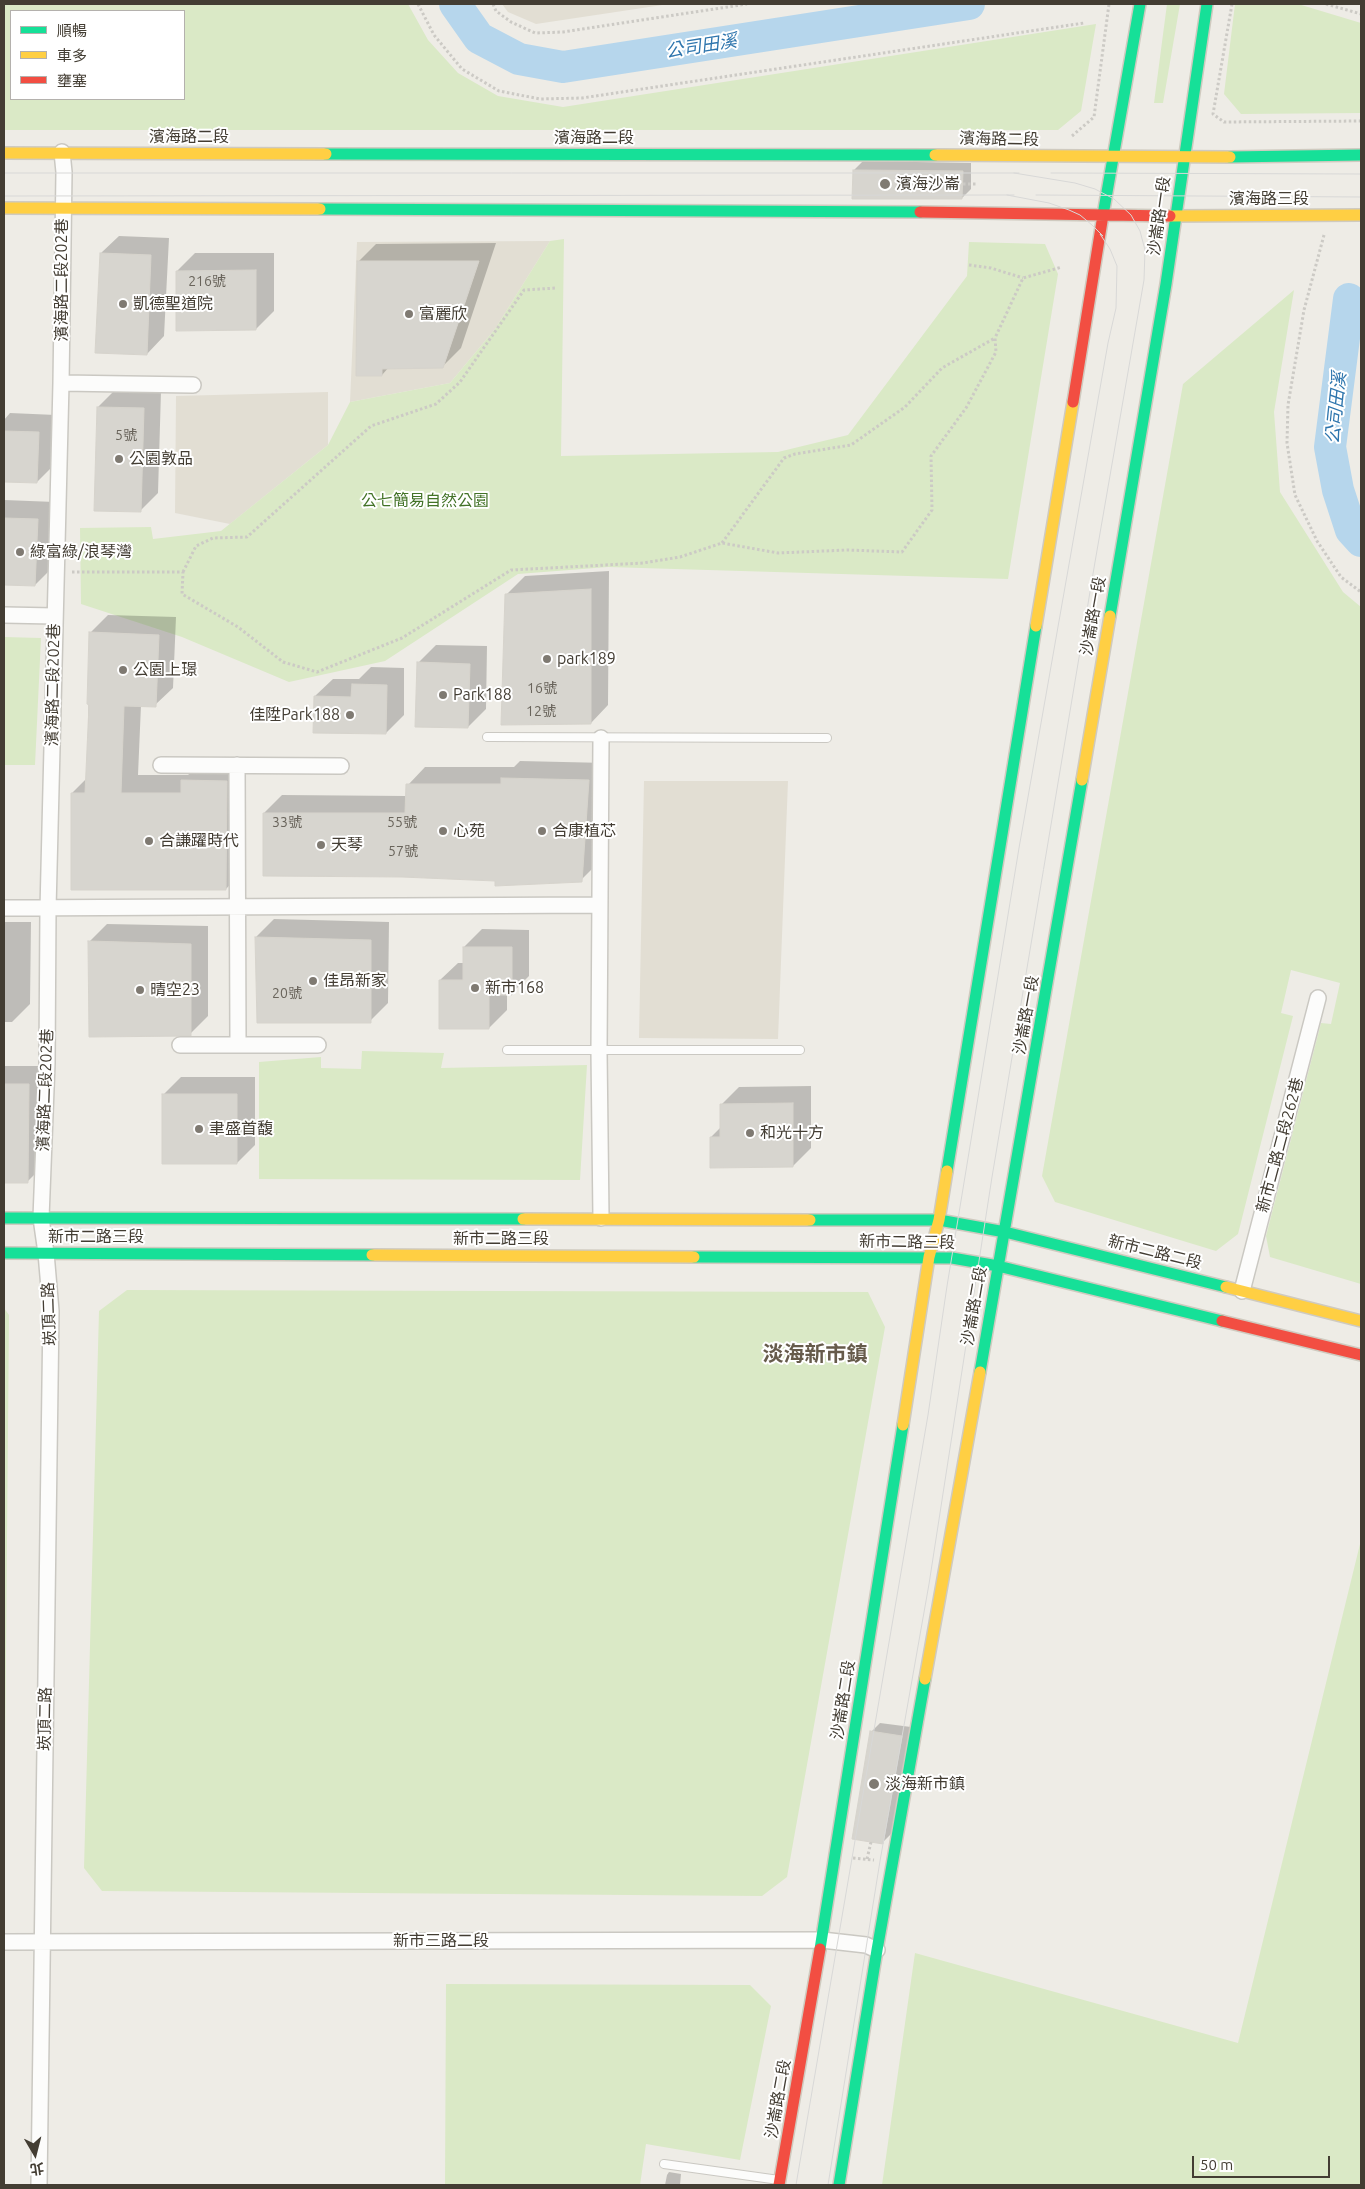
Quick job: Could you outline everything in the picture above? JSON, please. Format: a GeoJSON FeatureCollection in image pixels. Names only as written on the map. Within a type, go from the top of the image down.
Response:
{"type":"FeatureCollection","features":[{"type":"Feature","properties":{"kind":"street"},"geometry":{"type":"LineString","coordinates":[[939,1220],[1113,157],[1140,4]]}},
{"type":"Feature","properties":{"kind":"street","name":"沙崙路一段"},"geometry":{"type":"LineString","coordinates":[[1006,1232],[1177,216],[1207,4]]}},
{"type":"Feature","properties":{"kind":"street","name":"濱海路二段202巷"},"geometry":{"type":"LineString","coordinates":[[46,1253],[41,1218],[47,1063],[54,616],[61,383],[64,172],[62,152]]}},
{"type":"Feature","properties":{"kind":"street","name":"濱海路二段"},"geometry":{"type":"LineString","coordinates":[[4,153],[976,155],[1184,158]]}},
{"type":"Feature","properties":{"kind":"street"},"geometry":{"type":"LineString","coordinates":[[1184,158],[1361,155]]}},
{"type":"Feature","properties":{"kind":"street"},"geometry":{"type":"LineString","coordinates":[[4,208],[966,212],[1104,215]]}},
{"type":"Feature","properties":{"kind":"street","name":"濱海路三段"},"geometry":{"type":"LineString","coordinates":[[1104,215],[1361,215]]}},
{"type":"Feature","properties":{"kind":"street"},"geometry":{"type":"LineString","coordinates":[[61,383],[193,385]]}},
{"type":"Feature","properties":{"kind":"street"},"geometry":{"type":"LineString","coordinates":[[4,616],[54,616]]}},
{"type":"Feature","properties":{"kind":"street"},"geometry":{"type":"LineString","coordinates":[[601,738],[601,1218]]}},
{"type":"Feature","properties":{"kind":"street"},"geometry":{"type":"LineString","coordinates":[[161,765],[341,766]]}},
{"type":"Feature","properties":{"kind":"street"},"geometry":{"type":"LineString","coordinates":[[237,765],[238,1045]]}},
{"type":"Feature","properties":{"kind":"street"},"geometry":{"type":"LineString","coordinates":[[4,908],[48,909],[237,905],[600,905]]}},
{"type":"Feature","properties":{"kind":"street","name":"新市二路二段262巷"},"geometry":{"type":"LineString","coordinates":[[1242,1291],[1318,998]]}},
{"type":"Feature","properties":{"kind":"street"},"geometry":{"type":"LineString","coordinates":[[180,1045],[318,1045]]}},
{"type":"Feature","properties":{"kind":"street","name":"新市二路三段"},"geometry":{"type":"LineString","coordinates":[[4,1218],[939,1220]]}},
{"type":"Feature","properties":{"kind":"street","name":"新市二路二段"},"geometry":{"type":"LineString","coordinates":[[939,1220],[1006,1232],[1361,1321]]}},
{"type":"Feature","properties":{"kind":"street","name":"沙崙路二段"},"geometry":{"type":"LineString","coordinates":[[780,2183],[822,1940],[930,1257],[939,1220]]}},
{"type":"Feature","properties":{"kind":"street","name":"沙崙路二段"},"geometry":{"type":"LineString","coordinates":[[839,2185],[892,1863],[998,1266],[1006,1232]]}},
{"type":"Feature","properties":{"kind":"street","name":"崁頂二路"},"geometry":{"type":"LineString","coordinates":[[39,2185],[51,1311],[46,1253]]}},
{"type":"Feature","properties":{"kind":"street","name":"新市二路三段"},"geometry":{"type":"LineString","coordinates":[[4,1254],[930,1257],[952,1258],[998,1266]]}},
{"type":"Feature","properties":{"kind":"street"},"geometry":{"type":"LineString","coordinates":[[998,1266],[1361,1356]]}},
{"type":"Feature","properties":{"kind":"street","name":"新市三路二段"},"geometry":{"type":"LineString","coordinates":[[4,1942],[822,1940],[866,1946],[877,1950]]}},
{"type":"Feature","properties":{"kind":"lane"},"geometry":{"type":"LineString","coordinates":[[487,737],[827,738]]}},
{"type":"Feature","properties":{"kind":"lane"},"geometry":{"type":"LineString","coordinates":[[506,1050],[800,1050]]}},
{"type":"Feature","properties":{"kind":"lane"},"geometry":{"type":"LineString","coordinates":[[664,2164],[780,2183]]}},
{"type":"Feature","properties":{"kind":"path"},"geometry":{"type":"LineString","coordinates":[[418,4],[434,35],[462,69],[500,91],[540,99],[582,98],[1084,23]]}},
{"type":"Feature","properties":{"kind":"path"},"geometry":{"type":"LineString","coordinates":[[493,4],[496,11],[511,22],[535,33],[563,32],[747,4]]}},
{"type":"Feature","properties":{"kind":"path"},"geometry":{"type":"LineString","coordinates":[[1070,138],[1094,117],[1109,4]]}},
{"type":"Feature","properties":{"kind":"path"},"geometry":{"type":"LineString","coordinates":[[1232,4],[1213,114],[1224,122],[1361,121]]}},
{"type":"Feature","properties":{"kind":"path"},"geometry":{"type":"LineString","coordinates":[[1326,4],[1361,14]]}},
{"type":"Feature","properties":{"kind":"path"},"geometry":{"type":"LineString","coordinates":[[963,184],[976,184]]}},
{"type":"Feature","properties":{"kind":"path"},"geometry":{"type":"LineString","coordinates":[[1330,215],[1304,310],[1288,405],[1287,443],[1295,495],[1317,541],[1341,577],[1361,592]]}},
{"type":"Feature","properties":{"kind":"path"},"geometry":{"type":"LineString","coordinates":[[969,265],[991,268],[1023,278],[1062,267]]}},
{"type":"Feature","properties":{"kind":"path"},"geometry":{"type":"LineString","coordinates":[[556,288],[524,290],[460,382],[436,404],[371,426],[247,536],[213,538],[196,546],[183,572],[182,594],[238,627],[283,662],[317,672],[402,638],[511,570],[643,563],[680,557],[722,543],[778,553],[847,550],[902,552],[932,510],[931,456],[966,408],[996,352],[994,338],[1023,278]]}},
{"type":"Feature","properties":{"kind":"path"},"geometry":{"type":"LineString","coordinates":[[722,543],[784,458],[795,454],[851,444],[905,407],[942,368],[994,338]]}},
{"type":"Feature","properties":{"kind":"path"},"geometry":{"type":"LineString","coordinates":[[67,572],[183,572]]}},
{"type":"Feature","properties":{"kind":"path"},"geometry":{"type":"LineString","coordinates":[[868,1859],[871,1842]]}},
{"type":"Feature","properties":{"kind":"path"},"geometry":{"type":"LineString","coordinates":[[835,1855],[892,1863]]}},
{"type":"Feature","properties":{"kind":"shaded area"},"geometry":{"type":"Polygon","coordinates":[[[502,4],[669,4],[536,24],[508,12],[502,4]]]}},
{"type":"Feature","properties":{"kind":"shaded area"},"geometry":{"type":"Polygon","coordinates":[[[550,241],[495,329],[450,383],[350,402],[357,242],[550,241]]]}},
{"type":"Feature","properties":{"kind":"shaded area"},"geometry":{"type":"Polygon","coordinates":[[[328,392],[328,445],[230,524],[175,513],[176,396],[328,392]]]}},
{"type":"Feature","properties":{"kind":"shaded area"},"geometry":{"type":"Polygon","coordinates":[[[644,781],[788,781],[778,1039],[639,1038],[644,781]]]}},
{"type":"Feature","properties":{"kind":"green space"},"geometry":{"type":"Polygon","coordinates":[[[4,4],[408,4],[428,40],[458,73],[498,96],[563,107],[1096,24],[1081,111],[1058,130],[4,130],[4,4]]]}},
{"type":"Feature","properties":{"kind":"green space"},"geometry":{"type":"Polygon","coordinates":[[[1167,4],[1180,4],[1163,103],[1154,103],[1167,4]]]}},
{"type":"Feature","properties":{"kind":"green space"},"geometry":{"type":"Polygon","coordinates":[[[1235,4],[1298,4],[1361,23],[1361,113],[1241,114],[1224,94],[1235,4]]]}},
{"type":"Feature","properties":{"kind":"green space","name":"公七簡易自然公園"},"geometry":{"type":"Polygon","coordinates":[[[564,239],[561,456],[778,452],[848,435],[967,276],[969,242],[1045,244],[1058,274],[1008,579],[608,567],[518,574],[385,661],[289,682],[182,637],[81,604],[80,528],[151,527],[153,539],[221,531],[328,445],[350,402],[450,383],[495,329],[550,241],[564,239]]]}},
{"type":"Feature","properties":{"kind":"green space"},"geometry":{"type":"Polygon","coordinates":[[[1294,290],[1274,412],[1280,492],[1343,592],[1361,607],[1361,1284],[1270,1257],[1266,1236],[1321,1023],[1331,1024],[1340,983],[1291,970],[1281,1013],[1293,1016],[1238,1234],[1216,1251],[1055,1202],[1042,1176],[1183,384],[1294,290]]]}},
{"type":"Feature","properties":{"kind":"green space"},"geometry":{"type":"Polygon","coordinates":[[[4,637],[41,638],[35,765],[4,765],[4,637]]]}},
{"type":"Feature","properties":{"kind":"green space"},"geometry":{"type":"Polygon","coordinates":[[[362,1051],[444,1053],[441,1068],[587,1065],[580,1180],[259,1179],[259,1062],[321,1057],[321,1068],[361,1069],[362,1051]]]}},
{"type":"Feature","properties":{"kind":"green space"},"geometry":{"type":"Polygon","coordinates":[[[127,1290],[868,1292],[885,1327],[787,1877],[762,1896],[102,1891],[84,1868],[99,1311],[127,1290]]]}},
{"type":"Feature","properties":{"kind":"green space"},"geometry":{"type":"Polygon","coordinates":[[[4,1308],[9,1315],[4,1879],[4,1308]]]}},
{"type":"Feature","properties":{"kind":"green space"},"geometry":{"type":"Polygon","coordinates":[[[1361,1540],[1361,2185],[882,2185],[915,1953],[1238,2043],[1361,1540]]]}},
{"type":"Feature","properties":{"kind":"green space"},"geometry":{"type":"Polygon","coordinates":[[[446,1984],[750,1985],[771,2006],[740,2160],[646,2144],[640,2185],[445,2185],[446,1984]]]}},
{"type":"Feature","properties":{"kind":"building"},"geometry":{"type":"Polygon","coordinates":[[[853,170],[963,171],[962,199],[852,199],[853,170]]]}},
{"type":"Feature","properties":{"kind":"building","name":"凱德聖道院"},"geometry":{"type":"Polygon","coordinates":[[[100,253],[151,255],[147,355],[95,353],[100,253]]]}},
{"type":"Feature","properties":{"kind":"building","name":"富麗欣"},"geometry":{"type":"Polygon","coordinates":[[[357,261],[479,261],[443,368],[382,369],[382,376],[356,376],[357,261]]]}},
{"type":"Feature","properties":{"kind":"building"},"geometry":{"type":"Polygon","coordinates":[[[256,270],[256,330],[176,331],[176,271],[256,270]]]}},
{"type":"Feature","properties":{"kind":"building","name":"公園敦品"},"geometry":{"type":"Polygon","coordinates":[[[97,407],[144,408],[141,512],[94,511],[97,407]]]}},
{"type":"Feature","properties":{"kind":"building"},"geometry":{"type":"Polygon","coordinates":[[[4,431],[39,432],[37,483],[4,482],[4,431]]]}},
{"type":"Feature","properties":{"kind":"building","name":"綠富綠/浪琴灣"},"geometry":{"type":"Polygon","coordinates":[[[4,518],[38,519],[35,586],[4,585],[4,518]]]}},
{"type":"Feature","properties":{"kind":"building","name":"park189"},"geometry":{"type":"Polygon","coordinates":[[[591,589],[591,724],[501,725],[505,594],[591,589]]]}},
{"type":"Feature","properties":{"kind":"building","name":"合謙躍時代"},"geometry":{"type":"Polygon","coordinates":[[[89,632],[159,635],[156,707],[124,706],[121,793],[181,793],[181,780],[227,781],[226,890],[71,890],[71,793],[85,793],[89,705],[87,704],[89,632]]]}},
{"type":"Feature","properties":{"kind":"building","name":"Park188"},"geometry":{"type":"Polygon","coordinates":[[[417,662],[470,664],[468,728],[415,727],[417,662]]]}},
{"type":"Feature","properties":{"kind":"building","name":"佳陞Park188"},"geometry":{"type":"Polygon","coordinates":[[[352,684],[387,685],[386,734],[313,733],[314,696],[351,697],[352,684]]]}},
{"type":"Feature","properties":{"kind":"building"},"geometry":{"type":"Polygon","coordinates":[[[501,778],[589,780],[582,882],[495,886],[495,881],[402,877],[263,876],[263,813],[405,813],[406,784],[501,784],[501,778]]]}},
{"type":"Feature","properties":{"kind":"building","name":"佳昂新家"},"geometry":{"type":"Polygon","coordinates":[[[255,937],[371,940],[371,1023],[257,1023],[255,937]]]}},
{"type":"Feature","properties":{"kind":"building","name":"晴空23"},"geometry":{"type":"Polygon","coordinates":[[[88,941],[191,944],[191,1036],[89,1037],[88,941]]]}},
{"type":"Feature","properties":{"kind":"building","name":"新市168"},"geometry":{"type":"Polygon","coordinates":[[[463,947],[512,947],[512,995],[489,995],[489,1029],[439,1029],[439,980],[463,980],[463,947]]]}},
{"type":"Feature","properties":{"kind":"building"},"geometry":{"type":"Polygon","coordinates":[[[4,1084],[29,1084],[28,1183],[4,1183],[4,1084]]]}},
{"type":"Feature","properties":{"kind":"building","name":"聿盛首馥"},"geometry":{"type":"Polygon","coordinates":[[[162,1094],[237,1094],[237,1164],[162,1164],[162,1094]]]}},
{"type":"Feature","properties":{"kind":"building","name":"和光十方"},"geometry":{"type":"Polygon","coordinates":[[[793,1103],[793,1167],[710,1168],[710,1137],[720,1137],[720,1104],[793,1103]]]}},
{"type":"Feature","properties":{"kind":"building"},"geometry":{"type":"Polygon","coordinates":[[[870,1731],[902,1736],[883,1844],[852,1839],[870,1731]]]}},
{"type":"Feature","properties":{"kind":"waterway","name":"公司田溪"},"geometry":{"type":"LineString","coordinates":[[455,4],[479,38],[519,59],[563,67],[969,4]]}},
{"type":"Feature","properties":{"kind":"waterway","name":"公司田溪"},"geometry":{"type":"LineString","coordinates":[[1349,299],[1330,447],[1338,490],[1351,530],[1361,541]]}},
{"type":"Feature","properties":{"kind":"tram line"},"geometry":{"type":"LineString","coordinates":[[4,173],[1019,173]]}},
{"type":"Feature","properties":{"kind":"tram line"},"geometry":{"type":"LineString","coordinates":[[828,2185],[880,1861],[929,1584],[992,1177],[1144,280],[1145,250],[1140,231],[1131,215],[1114,199],[1095,189],[1075,183],[1014,173]]}},
{"type":"Feature","properties":{"kind":"tram line"},"geometry":{"type":"LineString","coordinates":[[1051,173],[1361,174]]}},
{"type":"Feature","properties":{"kind":"tram line"},"geometry":{"type":"LineString","coordinates":[[796,2185],[928,1415],[947,1286],[1019,848],[1108,343],[1116,308],[1117,266],[1110,249],[1100,234],[1103,236],[1080,215],[1069,210],[1049,203],[1007,195]]}},
{"type":"Feature","properties":{"kind":"tram line"},"geometry":{"type":"LineString","coordinates":[[4,196],[1014,195]]}},
{"type":"Feature","properties":{"kind":"tram line"},"geometry":{"type":"LineString","coordinates":[[1036,195],[1361,197]]}},
{"type":"Feature","properties":{"kind":"traffic: fast"},"geometry":{"type":"LineString","coordinates":[[1103,215],[1140,4]]}},
{"type":"Feature","properties":{"kind":"traffic: fast"},"geometry":{"type":"LineString","coordinates":[[1110,616],[1166,284],[1207,4]]}},
{"type":"Feature","properties":{"kind":"traffic: fast"},"geometry":{"type":"LineString","coordinates":[[326,154],[935,155]]}},
{"type":"Feature","properties":{"kind":"traffic: fast"},"geometry":{"type":"LineString","coordinates":[[1230,157],[1361,155]]}},
{"type":"Feature","properties":{"kind":"traffic: fast"},"geometry":{"type":"LineString","coordinates":[[320,209],[920,212]]}},
{"type":"Feature","properties":{"kind":"traffic: fast"},"geometry":{"type":"LineString","coordinates":[[947,1171],[1036,626]]}},
{"type":"Feature","properties":{"kind":"traffic: fast"},"geometry":{"type":"LineString","coordinates":[[980,1372],[1082,780]]}},
{"type":"Feature","properties":{"kind":"traffic: fast"},"geometry":{"type":"LineString","coordinates":[[4,1218],[523,1219]]}},
{"type":"Feature","properties":{"kind":"traffic: fast"},"geometry":{"type":"LineString","coordinates":[[810,1220],[939,1220],[1005,1232],[1226,1287]]}},
{"type":"Feature","properties":{"kind":"traffic: fast"},"geometry":{"type":"LineString","coordinates":[[4,1253],[372,1255]]}},
{"type":"Feature","properties":{"kind":"traffic: fast"},"geometry":{"type":"LineString","coordinates":[[694,1257],[952,1258],[998,1266],[1222,1321]]}},
{"type":"Feature","properties":{"kind":"traffic: fast"},"geometry":{"type":"LineString","coordinates":[[820,1949],[903,1425]]}},
{"type":"Feature","properties":{"kind":"traffic: fast"},"geometry":{"type":"LineString","coordinates":[[839,2185],[877,1950],[925,1679]]}},
{"type":"Feature","properties":{"kind":"traffic: slow"},"geometry":{"type":"LineString","coordinates":[[4,153],[326,154]]}},
{"type":"Feature","properties":{"kind":"traffic: slow"},"geometry":{"type":"LineString","coordinates":[[935,155],[1230,157]]}},
{"type":"Feature","properties":{"kind":"traffic: slow"},"geometry":{"type":"LineString","coordinates":[[4,208],[320,209]]}},
{"type":"Feature","properties":{"kind":"traffic: slow"},"geometry":{"type":"LineString","coordinates":[[1170,216],[1361,215]]}},
{"type":"Feature","properties":{"kind":"traffic: slow"},"geometry":{"type":"LineString","coordinates":[[1036,626],[1073,402]]}},
{"type":"Feature","properties":{"kind":"traffic: slow"},"geometry":{"type":"LineString","coordinates":[[1082,780],[1110,616]]}},
{"type":"Feature","properties":{"kind":"traffic: slow"},"geometry":{"type":"LineString","coordinates":[[903,1425],[929,1257],[939,1220],[947,1171]]}},
{"type":"Feature","properties":{"kind":"traffic: slow"},"geometry":{"type":"LineString","coordinates":[[523,1219],[810,1220]]}},
{"type":"Feature","properties":{"kind":"traffic: slow"},"geometry":{"type":"LineString","coordinates":[[372,1255],[694,1257]]}},
{"type":"Feature","properties":{"kind":"traffic: slow"},"geometry":{"type":"LineString","coordinates":[[1226,1287],[1361,1321]]}},
{"type":"Feature","properties":{"kind":"traffic: slow"},"geometry":{"type":"LineString","coordinates":[[925,1679],[980,1372]]}},
{"type":"Feature","properties":{"kind":"traffic: jam"},"geometry":{"type":"LineString","coordinates":[[920,212],[1170,216]]}},
{"type":"Feature","properties":{"kind":"traffic: jam"},"geometry":{"type":"LineString","coordinates":[[1073,402],[1103,215]]}},
{"type":"Feature","properties":{"kind":"traffic: jam"},"geometry":{"type":"LineString","coordinates":[[1222,1321],[1361,1355]]}},
{"type":"Feature","properties":{"kind":"traffic: jam"},"geometry":{"type":"LineString","coordinates":[[779,2185],[820,1949]]}},
{"type":"Feature","properties":{"kind":"place","name":"濱海沙崙"},"geometry":{"type":"Point","coordinates":[885,184]}},
{"type":"Feature","properties":{"kind":"place","name":"凱德聖道院"},"geometry":{"type":"Point","coordinates":[123,304]}},
{"type":"Feature","properties":{"kind":"place","name":"富麗欣"},"geometry":{"type":"Point","coordinates":[409,314]}},
{"type":"Feature","properties":{"kind":"place","name":"公園敦品"},"geometry":{"type":"Point","coordinates":[119,459]}},
{"type":"Feature","properties":{"kind":"place","name":"綠富綠/浪琴灣"},"geometry":{"type":"Point","coordinates":[20,552]}},
{"type":"Feature","properties":{"kind":"place","name":"park189"},"geometry":{"type":"Point","coordinates":[547,659]}},
{"type":"Feature","properties":{"kind":"place","name":"公園上璟"},"geometry":{"type":"Point","coordinates":[123,670]}},
{"type":"Feature","properties":{"kind":"place","name":"Park188"},"geometry":{"type":"Point","coordinates":[443,695]}},
{"type":"Feature","properties":{"kind":"place","name":"佳陞Park188"},"geometry":{"type":"Point","coordinates":[350,715]}},
{"type":"Feature","properties":{"kind":"place","name":"心苑"},"geometry":{"type":"Point","coordinates":[443,831]}},
{"type":"Feature","properties":{"kind":"place","name":"合康植芯"},"geometry":{"type":"Point","coordinates":[542,831]}},
{"type":"Feature","properties":{"kind":"place","name":"合謙躍時代"},"geometry":{"type":"Point","coordinates":[149,841]}},
{"type":"Feature","properties":{"kind":"place","name":"天琴"},"geometry":{"type":"Point","coordinates":[321,845]}},
{"type":"Feature","properties":{"kind":"place","name":"佳昂新家"},"geometry":{"type":"Point","coordinates":[313,981]}},
{"type":"Feature","properties":{"kind":"place","name":"新市168"},"geometry":{"type":"Point","coordinates":[475,988]}},
{"type":"Feature","properties":{"kind":"place","name":"晴空23"},"geometry":{"type":"Point","coordinates":[140,990]}},
{"type":"Feature","properties":{"kind":"place","name":"聿盛首馥"},"geometry":{"type":"Point","coordinates":[199,1129]}},
{"type":"Feature","properties":{"kind":"place","name":"和光十方"},"geometry":{"type":"Point","coordinates":[750,1133]}},
{"type":"Feature","properties":{"kind":"place","name":"淡海新市鎮"},"geometry":{"type":"Point","coordinates":[874,1784]}},
{"type":"Feature","properties":{"kind":"district","name":"淡海新市鎮"},"geometry":{"type":"Point","coordinates":[815,1354]}}]}
